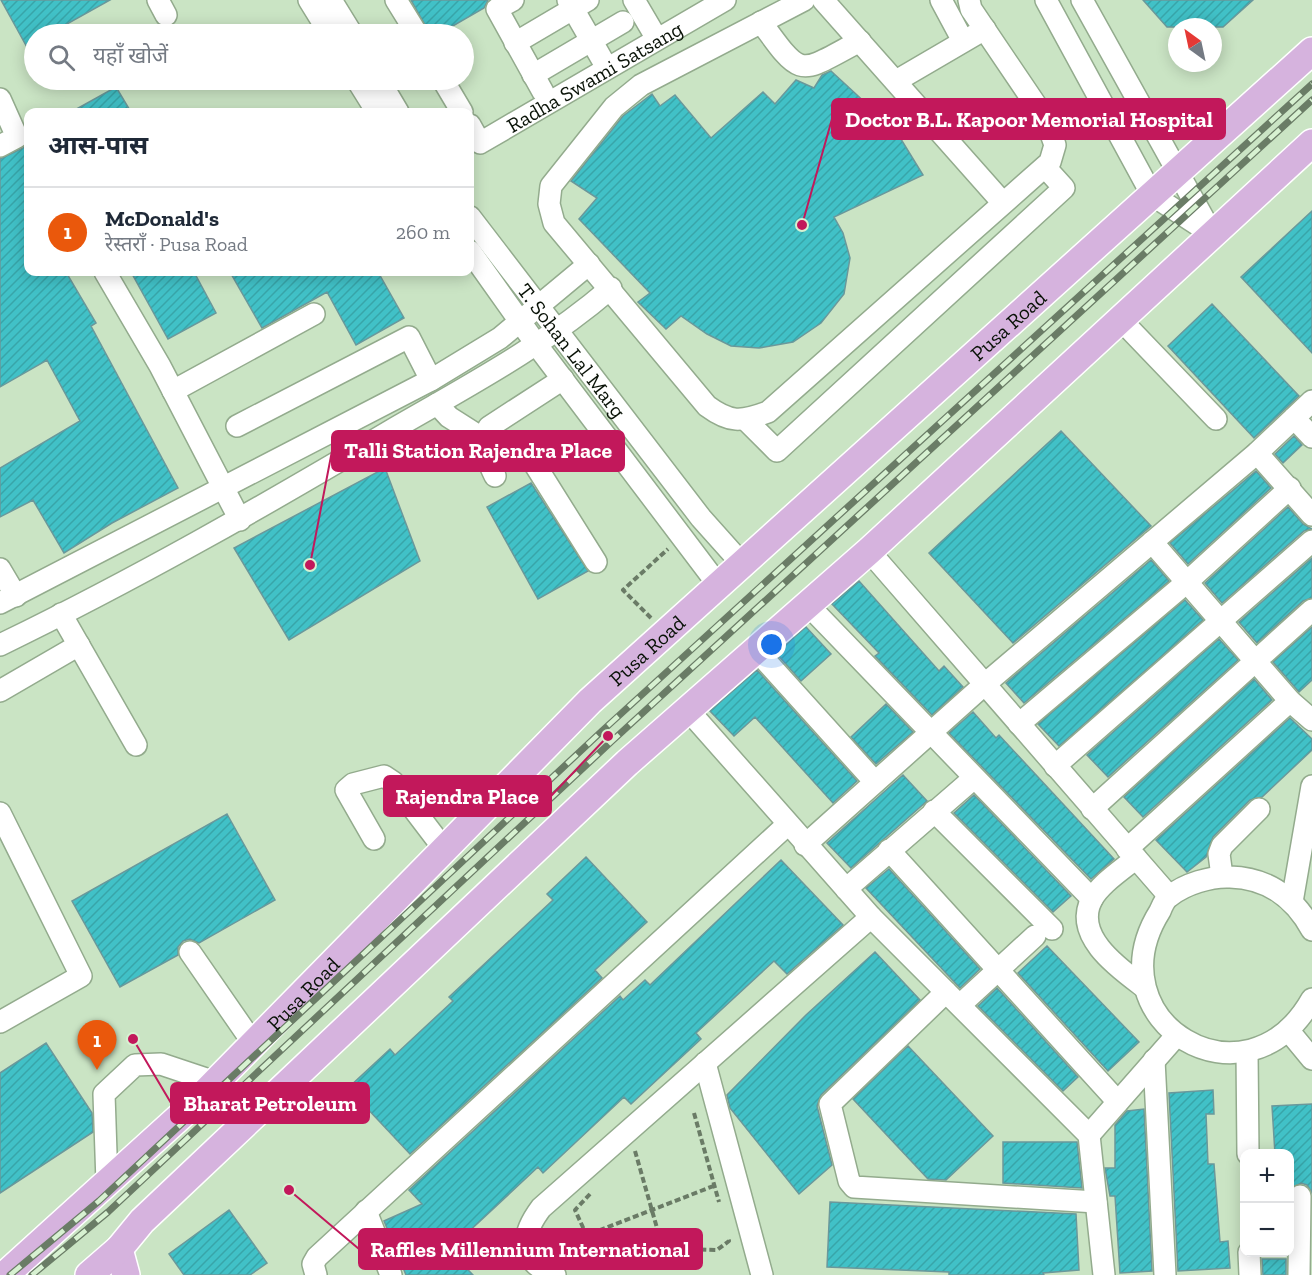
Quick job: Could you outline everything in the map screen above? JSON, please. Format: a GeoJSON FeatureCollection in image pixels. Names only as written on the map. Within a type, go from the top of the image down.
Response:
{"type":"FeatureCollection","features":[{"type":"Feature","properties":{"kind":"main road","name":"Pusa Road"},"geometry":{"type":"LineString","coordinates":[[5,1275],[215,1082],[590,701],[1312,51]]}},
{"type":"Feature","properties":{"kind":"main road"},"geometry":{"type":"LineString","coordinates":[[89,1275],[119,1249],[142,1221],[619,772],[868,551],[1312,143]]}},
{"type":"Feature","properties":{"kind":"main road"},"geometry":{"type":"LineString","coordinates":[[119,1249],[126,1275]]}},
{"type":"Feature","properties":{"kind":"street"},"geometry":{"type":"LineString","coordinates":[[309,0],[324,24]]}},
{"type":"Feature","properties":{"kind":"street"},"geometry":{"type":"LineString","coordinates":[[331,0],[346,24]]}},
{"type":"Feature","properties":{"kind":"street"},"geometry":{"type":"LineString","coordinates":[[396,0],[411,24]]}},
{"type":"Feature","properties":{"kind":"street"},"geometry":{"type":"LineString","coordinates":[[513,0],[496,9],[538,83],[591,40],[623,22]]}},
{"type":"Feature","properties":{"kind":"street"},"geometry":{"type":"LineString","coordinates":[[634,0],[657,39]]}},
{"type":"Feature","properties":{"kind":"street","name":"Radha Swami Satsang"},"geometry":{"type":"LineString","coordinates":[[474,138],[725,0]]}},
{"type":"Feature","properties":{"kind":"street"},"geometry":{"type":"LineString","coordinates":[[804,0],[641,85],[614,107],[550,186],[549,204],[554,223],[611,288],[707,406],[723,418],[746,420],[768,412],[1050,162],[1055,145],[1046,120],[985,29],[969,0]]}},
{"type":"Feature","properties":{"kind":"street"},"geometry":{"type":"LineString","coordinates":[[823,0],[1004,203]]}},
{"type":"Feature","properties":{"kind":"street"},"geometry":{"type":"LineString","coordinates":[[941,0],[963,41]]}},
{"type":"Feature","properties":{"kind":"street"},"geometry":{"type":"LineString","coordinates":[[1046,0],[1152,195],[1212,234]]}},
{"type":"Feature","properties":{"kind":"street"},"geometry":{"type":"LineString","coordinates":[[1082,0],[1212,234]]}},
{"type":"Feature","properties":{"kind":"street"},"geometry":{"type":"LineString","coordinates":[[515,43],[576,3],[603,62]]}},
{"type":"Feature","properties":{"kind":"street"},"geometry":{"type":"LineString","coordinates":[[761,22],[789,61],[801,67],[817,63],[860,41]]}},
{"type":"Feature","properties":{"kind":"street"},"geometry":{"type":"LineString","coordinates":[[896,81],[985,29]]}},
{"type":"Feature","properties":{"kind":"street"},"geometry":{"type":"LineString","coordinates":[[363,90],[374,108]]}},
{"type":"Feature","properties":{"kind":"street"},"geometry":{"type":"LineString","coordinates":[[385,90],[396,108]]}},
{"type":"Feature","properties":{"kind":"street"},"geometry":{"type":"LineString","coordinates":[[449,90],[460,108]]}},
{"type":"Feature","properties":{"kind":"street"},"geometry":{"type":"LineString","coordinates":[[0,99],[17,137],[0,146]]}},
{"type":"Feature","properties":{"kind":"street"},"geometry":{"type":"LineString","coordinates":[[1162,144],[1203,149]]}},
{"type":"Feature","properties":{"kind":"street"},"geometry":{"type":"LineString","coordinates":[[746,420],[777,451],[1064,188],[1045,167]]}},
{"type":"Feature","properties":{"kind":"street","name":"T. Sohan Lal Marg"},"geometry":{"type":"LineString","coordinates":[[474,223],[701,518],[743,565]]}},
{"type":"Feature","properties":{"kind":"street","name":"T. Sohan Lal Marg"},"geometry":{"type":"LineString","coordinates":[[474,257],[536,344],[719,586]]}},
{"type":"Feature","properties":{"kind":"street"},"geometry":{"type":"LineString","coordinates":[[0,569],[8,599],[224,489],[431,380],[500,338],[589,264]]}},
{"type":"Feature","properties":{"kind":"street"},"geometry":{"type":"LineString","coordinates":[[107,276],[173,392],[240,520]]}},
{"type":"Feature","properties":{"kind":"street"},"geometry":{"type":"LineString","coordinates":[[0,645],[240,520],[536,344],[587,309],[611,288]]}},
{"type":"Feature","properties":{"kind":"street"},"geometry":{"type":"LineString","coordinates":[[173,392],[314,314]]}},
{"type":"Feature","properties":{"kind":"street"},"geometry":{"type":"LineString","coordinates":[[1120,319],[1215,419]]}},
{"type":"Feature","properties":{"kind":"street"},"geometry":{"type":"LineString","coordinates":[[237,426],[409,337],[431,380]]}},
{"type":"Feature","properties":{"kind":"street"},"geometry":{"type":"LineString","coordinates":[[495,477],[483,447],[482,438],[489,427],[563,379]]}},
{"type":"Feature","properties":{"kind":"street"},"geometry":{"type":"LineString","coordinates":[[805,845],[986,684],[1257,453],[1312,401]]}},
{"type":"Feature","properties":{"kind":"street"},"geometry":{"type":"LineString","coordinates":[[437,404],[449,417],[482,438],[532,460],[596,562]]}},
{"type":"Feature","properties":{"kind":"street"},"geometry":{"type":"LineString","coordinates":[[1293,418],[1312,437]]}},
{"type":"Feature","properties":{"kind":"street"},"geometry":{"type":"LineString","coordinates":[[1257,453],[1312,515]]}},
{"type":"Feature","properties":{"kind":"street"},"geometry":{"type":"LineString","coordinates":[[1019,724],[1187,582],[1290,488]]}},
{"type":"Feature","properties":{"kind":"street"},"geometry":{"type":"LineString","coordinates":[[1055,766],[1312,541]]}},
{"type":"Feature","properties":{"kind":"street"},"geometry":{"type":"LineString","coordinates":[[1152,542],[1290,701],[1312,720]]}},
{"type":"Feature","properties":{"kind":"street"},"geometry":{"type":"LineString","coordinates":[[868,551],[1169,896]]}},
{"type":"Feature","properties":{"kind":"street"},"geometry":{"type":"LineString","coordinates":[[808,605],[1092,899]]}},
{"type":"Feature","properties":{"kind":"street"},"geometry":{"type":"LineString","coordinates":[[1092,809],[1312,610]]}},
{"type":"Feature","properties":{"kind":"street"},"geometry":{"type":"LineString","coordinates":[[62,614],[136,745]]}},
{"type":"Feature","properties":{"kind":"street"},"geometry":{"type":"LineString","coordinates":[[0,691],[79,645]]}},
{"type":"Feature","properties":{"kind":"street"},"geometry":{"type":"LineString","coordinates":[[756,650],[875,782]]}},
{"type":"Feature","properties":{"kind":"street"},"geometry":{"type":"LineString","coordinates":[[1144,987],[1100,950],[1089,924],[1088,912],[1092,899],[1131,854],[1290,701]]}},
{"type":"Feature","properties":{"kind":"street"},"geometry":{"type":"LineString","coordinates":[[688,710],[871,917],[1089,1135],[1104,1275]]}},
{"type":"Feature","properties":{"kind":"street"},"geometry":{"type":"LineString","coordinates":[[374,839],[346,790],[353,783],[384,776],[393,782],[444,849]]}},
{"type":"Feature","properties":{"kind":"street"},"geometry":{"type":"LineString","coordinates":[[846,889],[974,778]]}},
{"type":"Feature","properties":{"kind":"street"},"geometry":{"type":"LineString","coordinates":[[1292,902],[1312,786]]}},
{"type":"Feature","properties":{"kind":"street"},"geometry":{"type":"LineString","coordinates":[[1222,876],[1219,854],[1222,846],[1259,809]]}},
{"type":"Feature","properties":{"kind":"street"},"geometry":{"type":"LineString","coordinates":[[934,812],[1044,933],[998,970],[953,998],[830,1104],[849,1181],[854,1187],[861,1189],[1096,1202]]}},
{"type":"Feature","properties":{"kind":"street"},"geometry":{"type":"LineString","coordinates":[[0,813],[81,976],[0,1022]]}},
{"type":"Feature","properties":{"kind":"street"},"geometry":{"type":"LineString","coordinates":[[316,1275],[315,1260],[366,1211],[788,824]]}},
{"type":"Feature","properties":{"kind":"street"},"geometry":{"type":"LineString","coordinates":[[889,850],[1118,1102]]}},
{"type":"Feature","properties":{"kind":"street"},"geometry":{"type":"LineString","coordinates":[[1312,930],[1300,909],[1278,889],[1249,877],[1222,876],[1188,886],[1169,896],[1151,924],[1142,953],[1144,987],[1155,1013],[1176,1036],[1216,1053],[1247,1052],[1276,1041],[1300,1021],[1312,999]]}},
{"type":"Feature","properties":{"kind":"street"},"geometry":{"type":"LineString","coordinates":[[555,1275],[543,1270],[529,1258],[526,1236],[530,1223],[541,1208],[871,917]]}},
{"type":"Feature","properties":{"kind":"street"},"geometry":{"type":"LineString","coordinates":[[190,952],[254,1043]]}},
{"type":"Feature","properties":{"kind":"street"},"geometry":{"type":"LineString","coordinates":[[1288,1030],[1312,1059]]}},
{"type":"Feature","properties":{"kind":"street"},"geometry":{"type":"LineString","coordinates":[[1089,1135],[1176,1036]]}},
{"type":"Feature","properties":{"kind":"street"},"geometry":{"type":"LineString","coordinates":[[1247,1052],[1248,1149]]}},
{"type":"Feature","properties":{"kind":"street"},"geometry":{"type":"LineString","coordinates":[[1154,1060],[1165,1275]]}},
{"type":"Feature","properties":{"kind":"street"},"geometry":{"type":"LineString","coordinates":[[705,1063],[762,1275]]}},
{"type":"Feature","properties":{"kind":"street"},"geometry":{"type":"LineString","coordinates":[[107,1182],[104,1094],[135,1065],[160,1064],[215,1082]]}},
{"type":"Feature","properties":{"kind":"street"},"geometry":{"type":"LineString","coordinates":[[1299,1275],[1301,1196]]}},
{"type":"Feature","properties":{"kind":"street"},"geometry":{"type":"LineString","coordinates":[[366,1211],[391,1275]]}},
{"type":"Feature","properties":{"kind":"street"},"geometry":{"type":"LineString","coordinates":[[1249,1257],[1250,1275]]}},
{"type":"Feature","properties":{"kind":"path"},"geometry":{"type":"LineString","coordinates":[[667,633],[623,590],[681,536]]}},
{"type":"Feature","properties":{"kind":"path"},"geometry":{"type":"LineString","coordinates":[[694,1113],[720,1208]]}},
{"type":"Feature","properties":{"kind":"path"},"geometry":{"type":"LineString","coordinates":[[627,1155],[634,1148],[663,1249]]}},
{"type":"Feature","properties":{"kind":"path"},"geometry":{"type":"LineString","coordinates":[[529,1258],[736,1178]]}},
{"type":"Feature","properties":{"kind":"path"},"geometry":{"type":"LineString","coordinates":[[597,1187],[575,1210],[592,1247],[717,1250],[729,1241],[726,1230]]}},
{"type":"Feature","properties":{"kind":"building"},"geometry":{"type":"Polygon","coordinates":[[[1,0],[110,0],[67,24],[24,24],[24,42],[1,0]]]}},
{"type":"Feature","properties":{"kind":"building"},"geometry":{"type":"Polygon","coordinates":[[[411,0],[488,0],[484,8],[456,24],[424,24],[411,0]]]}},
{"type":"Feature","properties":{"kind":"building"},"geometry":{"type":"Polygon","coordinates":[[[1143,0],[1253,0],[1223,27],[1222,18],[1168,18],[1167,27],[1143,0]]]}},
{"type":"Feature","properties":{"kind":"building"},"geometry":{"type":"Polygon","coordinates":[[[831,71],[896,131],[923,175],[834,217],[843,233],[850,258],[844,294],[821,323],[793,342],[759,348],[731,346],[707,334],[681,316],[666,329],[638,302],[650,293],[579,219],[597,198],[571,181],[623,116],[652,94],[660,106],[675,95],[711,138],[763,92],[775,104],[796,80],[814,88],[822,75],[831,71]]]}},
{"type":"Feature","properties":{"kind":"building"},"geometry":{"type":"Polygon","coordinates":[[[111,90],[118,90],[129,108],[78,108],[111,90]]]}},
{"type":"Feature","properties":{"kind":"building"},"geometry":{"type":"Polygon","coordinates":[[[23,148],[24,276],[68,276],[96,323],[91,326],[178,488],[112,523],[64,553],[33,500],[0,517],[0,468],[80,421],[47,360],[0,387],[0,159],[23,148]]]}},
{"type":"Feature","properties":{"kind":"building"},"geometry":{"type":"Polygon","coordinates":[[[1312,211],[1312,353],[1241,277],[1312,211]]]}},
{"type":"Feature","properties":{"kind":"building"},"geometry":{"type":"Polygon","coordinates":[[[133,276],[196,276],[216,313],[168,339],[133,276]]]}},
{"type":"Feature","properties":{"kind":"building"},"geometry":{"type":"Polygon","coordinates":[[[232,276],[380,276],[404,318],[356,345],[327,292],[262,328],[232,276]]]}},
{"type":"Feature","properties":{"kind":"building"},"geometry":{"type":"Polygon","coordinates":[[[1212,304],[1299,396],[1254,438],[1168,346],[1212,304]]]}},
{"type":"Feature","properties":{"kind":"building"},"geometry":{"type":"Polygon","coordinates":[[[1061,431],[1151,526],[1013,643],[929,553],[1061,431]]]}},
{"type":"Feature","properties":{"kind":"building"},"geometry":{"type":"Polygon","coordinates":[[[1294,436],[1302,445],[1283,463],[1275,454],[1294,436]]]}},
{"type":"Feature","properties":{"kind":"building"},"geometry":{"type":"Polygon","coordinates":[[[385,468],[420,561],[289,640],[234,548],[385,468]]]}},
{"type":"Feature","properties":{"kind":"building"},"geometry":{"type":"Polygon","coordinates":[[[1256,471],[1271,488],[1188,564],[1170,543],[1256,471]]]}},
{"type":"Feature","properties":{"kind":"building"},"geometry":{"type":"Polygon","coordinates":[[[531,483],[588,571],[538,599],[487,507],[531,483]]]}},
{"type":"Feature","properties":{"kind":"building"},"geometry":{"type":"Polygon","coordinates":[[[1288,507],[1303,524],[1312,529],[1304,531],[1222,603],[1205,583],[1288,507]]]}},
{"type":"Feature","properties":{"kind":"building"},"geometry":{"type":"Polygon","coordinates":[[[1312,558],[1312,598],[1303,601],[1257,643],[1239,622],[1312,558]]]}},
{"type":"Feature","properties":{"kind":"building"},"geometry":{"type":"Polygon","coordinates":[[[1151,560],[1169,581],[1024,703],[1006,683],[1151,560]]]}},
{"type":"Feature","properties":{"kind":"building"},"geometry":{"type":"Polygon","coordinates":[[[859,581],[939,671],[944,666],[963,687],[932,715],[875,656],[879,653],[832,604],[859,581]]]}},
{"type":"Feature","properties":{"kind":"building"},"geometry":{"type":"Polygon","coordinates":[[[1185,600],[1203,620],[1059,746],[1038,724],[1185,600]]]}},
{"type":"Feature","properties":{"kind":"building"},"geometry":{"type":"Polygon","coordinates":[[[806,627],[831,654],[801,681],[776,653],[806,627]]]}},
{"type":"Feature","properties":{"kind":"building"},"geometry":{"type":"Polygon","coordinates":[[[1312,627],[1312,680],[1299,692],[1273,662],[1312,627]]]}},
{"type":"Feature","properties":{"kind":"building"},"geometry":{"type":"Polygon","coordinates":[[[1219,639],[1238,660],[1108,777],[1087,755],[1219,639]]]}},
{"type":"Feature","properties":{"kind":"building"},"geometry":{"type":"Polygon","coordinates":[[[757,670],[857,781],[833,803],[755,717],[734,736],[710,711],[757,670]]]}},
{"type":"Feature","properties":{"kind":"building"},"geometry":{"type":"Polygon","coordinates":[[[1254,679],[1272,700],[1143,817],[1124,797],[1254,679]]]}},
{"type":"Feature","properties":{"kind":"building"},"geometry":{"type":"Polygon","coordinates":[[[886,704],[913,732],[876,764],[851,737],[886,704]]]}},
{"type":"Feature","properties":{"kind":"building"},"geometry":{"type":"Polygon","coordinates":[[[973,712],[996,738],[999,735],[1114,859],[1091,879],[949,733],[973,712]]]}},
{"type":"Feature","properties":{"kind":"building"},"geometry":{"type":"Polygon","coordinates":[[[1290,718],[1312,739],[1312,750],[1262,797],[1250,800],[1213,837],[1206,857],[1187,872],[1156,840],[1290,718]]]}},
{"type":"Feature","properties":{"kind":"building"},"geometry":{"type":"Polygon","coordinates":[[[903,775],[927,801],[851,868],[827,843],[903,775]]]}},
{"type":"Feature","properties":{"kind":"building"},"geometry":{"type":"Polygon","coordinates":[[[974,795],[1071,896],[1053,912],[954,813],[974,795]]]}},
{"type":"Feature","properties":{"kind":"building"},"geometry":{"type":"Polygon","coordinates":[[[227,814],[275,900],[199,943],[190,939],[183,941],[178,947],[178,955],[120,987],[72,901],[227,814]]]}},
{"type":"Feature","properties":{"kind":"building"},"geometry":{"type":"Polygon","coordinates":[[[586,857],[647,922],[595,970],[602,978],[410,1154],[348,1088],[390,1049],[395,1055],[453,1001],[449,997],[553,900],[547,894],[586,857]]]}},
{"type":"Feature","properties":{"kind":"building"},"geometry":{"type":"Polygon","coordinates":[[[781,860],[843,925],[787,974],[774,961],[696,1033],[701,1039],[631,1104],[624,1097],[543,1173],[538,1167],[449,1250],[473,1275],[406,1275],[384,1221],[422,1204],[409,1190],[620,996],[623,1000],[645,980],[650,985],[781,860]]]}},
{"type":"Feature","properties":{"kind":"building"},"geometry":{"type":"Polygon","coordinates":[[[889,869],[980,969],[960,988],[866,888],[889,869]]]}},
{"type":"Feature","properties":{"kind":"building"},"geometry":{"type":"Polygon","coordinates":[[[1047,946],[1139,1042],[1108,1071],[1018,973],[1047,946]]]}},
{"type":"Feature","properties":{"kind":"building"},"geometry":{"type":"Polygon","coordinates":[[[875,952],[920,1000],[821,1095],[817,1106],[832,1165],[799,1194],[730,1108],[727,1095],[806,1015],[875,952]]]}},
{"type":"Feature","properties":{"kind":"building"},"geometry":{"type":"Polygon","coordinates":[[[997,988],[1078,1077],[1063,1091],[978,1006],[997,988]]]}},
{"type":"Feature","properties":{"kind":"building"},"geometry":{"type":"Polygon","coordinates":[[[46,1043],[92,1113],[93,1132],[0,1193],[0,1073],[46,1043]]]}},
{"type":"Feature","properties":{"kind":"building"},"geometry":{"type":"Polygon","coordinates":[[[908,1046],[993,1136],[946,1180],[928,1179],[853,1099],[908,1046]]]}},
{"type":"Feature","properties":{"kind":"building"},"geometry":{"type":"Polygon","coordinates":[[[1213,1090],[1214,1114],[1206,1114],[1208,1164],[1214,1164],[1220,1242],[1228,1241],[1230,1268],[1178,1271],[1169,1093],[1213,1090]]]}},
{"type":"Feature","properties":{"kind":"building"},"geometry":{"type":"Polygon","coordinates":[[[1312,1104],[1312,1193],[1307,1185],[1301,1183],[1294,1187],[1294,1149],[1275,1149],[1272,1106],[1312,1104]]]}},
{"type":"Feature","properties":{"kind":"building"},"geometry":{"type":"Polygon","coordinates":[[[1144,1109],[1152,1271],[1120,1273],[1115,1196],[1110,1196],[1105,1168],[1115,1168],[1115,1125],[1127,1111],[1144,1109]]]}},
{"type":"Feature","properties":{"kind":"building"},"geometry":{"type":"Polygon","coordinates":[[[1003,1142],[1077,1142],[1082,1188],[1003,1183],[1003,1142]]]}},
{"type":"Feature","properties":{"kind":"building"},"geometry":{"type":"Polygon","coordinates":[[[830,1202],[1076,1214],[1079,1270],[1043,1273],[1044,1275],[949,1275],[949,1272],[827,1267],[830,1202]]]}},
{"type":"Feature","properties":{"kind":"building"},"geometry":{"type":"Polygon","coordinates":[[[229,1210],[267,1263],[250,1275],[184,1275],[169,1254],[229,1210]]]}},
{"type":"Feature","properties":{"kind":"building"},"geometry":{"type":"Polygon","coordinates":[[[1262,1259],[1286,1259],[1286,1275],[1263,1275],[1262,1259]]]}},
{"type":"Feature","properties":{"kind":"railway"},"geometry":{"type":"LineString","coordinates":[[10,1275],[99,1201],[602,731],[1312,84]]}},
{"type":"Feature","properties":{"kind":"railway"},"geometry":{"type":"LineString","coordinates":[[32,1275],[108,1212],[612,741],[1312,100]]}},
{"type":"Feature","properties":{"kind":"place","name":"Doctor B.L. Kapoor Memorial Hospital"},"geometry":{"type":"Point","coordinates":[802,225]}},
{"type":"Feature","properties":{"kind":"place","name":"Talli Station Rajendra Place"},"geometry":{"type":"Point","coordinates":[310,565]}},
{"type":"Feature","properties":{"kind":"place","name":"Rajendra Place"},"geometry":{"type":"Point","coordinates":[608,736]}},
{"type":"Feature","properties":{"kind":"place","name":"Bharat Petroleum"},"geometry":{"type":"Point","coordinates":[133,1039]}},
{"type":"Feature","properties":{"kind":"place","name":"McDonald's"},"geometry":{"type":"Point","coordinates":[97,1070]}},
{"type":"Feature","properties":{"kind":"place","name":"Raffles Millennium International"},"geometry":{"type":"Point","coordinates":[289,1190]}}]}
